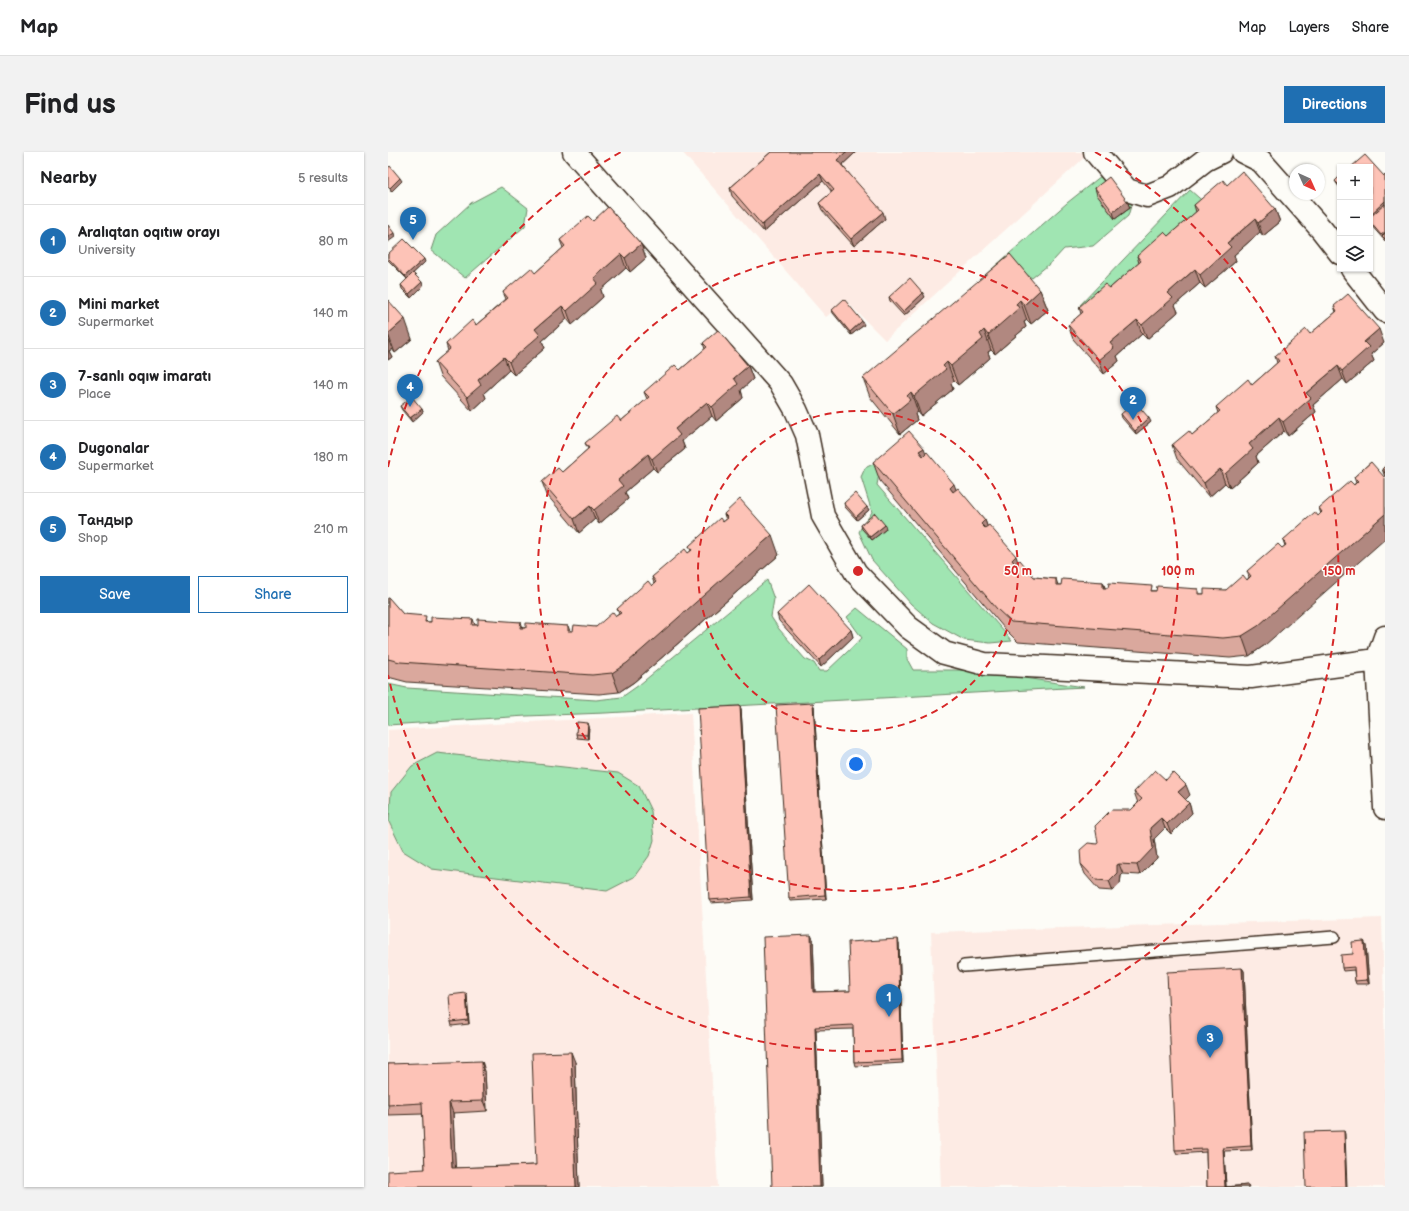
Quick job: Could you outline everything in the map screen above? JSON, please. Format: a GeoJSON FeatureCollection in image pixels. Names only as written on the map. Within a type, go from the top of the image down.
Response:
{"type":"FeatureCollection","features":[{"type":"Feature","properties":{"kind":"street"},"geometry":{"type":"LineString","coordinates":[[574,152],[781,384],[796,410],[807,436],[823,516],[856,573],[908,627],[944,653],[985,664],[1251,677],[1377,660]]}},
{"type":"Feature","properties":{"kind":"street"},"geometry":{"type":"LineString","coordinates":[[1095,152],[1127,190],[1147,196],[1170,187],[1205,160],[1221,152]]}},
{"type":"Feature","properties":{"kind":"street"},"geometry":{"type":"LineString","coordinates":[[1243,152],[1261,161],[1337,249]]}},
{"type":"Feature","properties":{"kind":"street"},"geometry":{"type":"LineString","coordinates":[[1354,272],[1385,311]]}},
{"type":"Feature","properties":{"kind":"street"},"geometry":{"type":"LineString","coordinates":[[1385,637],[1377,660],[1385,808]]}},
{"type":"Feature","properties":{"kind":"lane"},"geometry":{"type":"LineString","coordinates":[[964,966],[1334,938]]}},
{"type":"Feature","properties":{"kind":"shaded area"},"geometry":{"type":"Polygon","coordinates":[[[682,152],[1082,152],[1086,156],[885,340],[846,301],[826,317],[682,152]]]}},
{"type":"Feature","properties":{"kind":"shaded area"},"geometry":{"type":"Polygon","coordinates":[[[691,713],[718,1187],[388,1187],[388,730],[691,713]]]}},
{"type":"Feature","properties":{"kind":"shaded area"},"geometry":{"type":"Polygon","coordinates":[[[1382,918],[1385,1055],[1385,1187],[941,1187],[931,932],[1382,918]]]}},
{"type":"Feature","properties":{"kind":"green space"},"geometry":{"type":"Polygon","coordinates":[[[1106,172],[1133,199],[1128,216],[1093,246],[1064,249],[1053,261],[1032,278],[1027,275],[976,283],[1067,203],[1106,172]]]}},
{"type":"Feature","properties":{"kind":"green space"},"geometry":{"type":"Polygon","coordinates":[[[501,187],[528,208],[525,226],[465,278],[431,250],[436,235],[471,203],[501,187]]]}},
{"type":"Feature","properties":{"kind":"green space"},"geometry":{"type":"Polygon","coordinates":[[[1190,190],[1207,205],[1085,312],[1080,305],[1190,190]]]}},
{"type":"Feature","properties":{"kind":"green space"},"geometry":{"type":"Polygon","coordinates":[[[877,462],[879,474],[877,485],[1012,641],[990,643],[964,640],[933,623],[911,604],[872,560],[859,532],[872,512],[861,477],[865,468],[877,462]]]}},
{"type":"Feature","properties":{"kind":"green space"},"geometry":{"type":"Polygon","coordinates":[[[767,580],[774,599],[771,617],[779,629],[805,659],[814,663],[819,671],[827,671],[862,638],[847,617],[857,608],[907,649],[907,659],[913,670],[971,670],[1084,687],[526,716],[388,725],[388,684],[407,688],[596,700],[622,697],[639,685],[767,580]]]}},
{"type":"Feature","properties":{"kind":"green space"},"geometry":{"type":"Polygon","coordinates":[[[437,753],[618,773],[639,786],[651,811],[654,840],[649,856],[634,877],[607,891],[432,869],[403,851],[389,822],[391,792],[412,766],[437,753]]]}},
{"type":"Feature","properties":{"kind":"building"},"geometry":{"type":"Polygon","coordinates":[[[771,152],[846,152],[837,160],[883,212],[851,239],[819,203],[834,190],[820,174],[762,225],[730,188],[771,152]]]}},
{"type":"Feature","properties":{"kind":"building"},"geometry":{"type":"Polygon","coordinates":[[[1365,155],[1384,176],[1385,175],[1385,201],[1373,212],[1373,164],[1354,164],[1365,155]]]}},
{"type":"Feature","properties":{"kind":"building"},"geometry":{"type":"Polygon","coordinates":[[[390,166],[400,178],[390,188],[388,186],[388,168],[390,166]]]}},
{"type":"Feature","properties":{"kind":"building"},"geometry":{"type":"Polygon","coordinates":[[[1242,171],[1275,209],[1258,223],[1255,219],[1227,243],[1231,247],[1200,275],[1195,269],[1168,293],[1173,298],[1142,325],[1137,320],[1110,343],[1114,348],[1099,360],[1068,325],[1083,312],[1079,307],[1105,284],[1110,288],[1141,261],[1137,256],[1164,232],[1168,236],[1198,210],[1194,205],[1223,180],[1227,185],[1242,171]]]}},
{"type":"Feature","properties":{"kind":"building"},"geometry":{"type":"Polygon","coordinates":[[[1109,177],[1127,201],[1113,212],[1095,188],[1109,177]]]}},
{"type":"Feature","properties":{"kind":"building"},"geometry":{"type":"Polygon","coordinates":[[[1385,204],[1385,232],[1381,235],[1373,226],[1373,214],[1385,204]]]}},
{"type":"Feature","properties":{"kind":"building"},"geometry":{"type":"Polygon","coordinates":[[[608,207],[641,244],[625,258],[621,254],[594,278],[598,283],[567,311],[562,306],[535,329],[540,335],[509,362],[504,357],[478,380],[481,385],[467,397],[435,362],[450,349],[446,344],[472,320],[476,325],[508,298],[503,292],[531,268],[535,273],[565,246],[560,240],[588,216],[593,221],[608,207]]]}},
{"type":"Feature","properties":{"kind":"building"},"geometry":{"type":"Polygon","coordinates":[[[388,225],[394,233],[388,237],[388,225]]]}},
{"type":"Feature","properties":{"kind":"building"},"geometry":{"type":"Polygon","coordinates":[[[404,239],[424,259],[405,276],[388,258],[388,254],[404,239]]]}},
{"type":"Feature","properties":{"kind":"building"},"geometry":{"type":"Polygon","coordinates":[[[1010,254],[1040,290],[1024,305],[1020,300],[1016,304],[1019,308],[988,335],[984,330],[980,334],[983,339],[951,366],[947,362],[943,366],[946,369],[914,396],[911,392],[907,396],[910,400],[893,414],[863,378],[1010,254]]]}},
{"type":"Feature","properties":{"kind":"building"},"geometry":{"type":"Polygon","coordinates":[[[413,273],[422,282],[409,294],[401,285],[413,273]]]}},
{"type":"Feature","properties":{"kind":"building"},"geometry":{"type":"Polygon","coordinates":[[[910,278],[923,293],[903,312],[889,297],[910,278]]]}},
{"type":"Feature","properties":{"kind":"building"},"geometry":{"type":"Polygon","coordinates":[[[1348,294],[1379,329],[1364,342],[1369,347],[1342,371],[1338,366],[1306,393],[1311,398],[1283,422],[1279,417],[1249,444],[1253,449],[1225,474],[1220,469],[1204,483],[1172,445],[1189,431],[1192,435],[1220,411],[1216,407],[1248,379],[1252,385],[1279,361],[1275,356],[1306,329],[1310,334],[1337,311],[1334,306],[1348,294]]]}},
{"type":"Feature","properties":{"kind":"building"},"geometry":{"type":"Polygon","coordinates":[[[844,299],[862,321],[850,332],[832,310],[844,299]]]}},
{"type":"Feature","properties":{"kind":"building"},"geometry":{"type":"Polygon","coordinates":[[[388,300],[405,319],[388,334],[388,300]]]}},
{"type":"Feature","properties":{"kind":"building"},"geometry":{"type":"Polygon","coordinates":[[[718,330],[748,366],[734,378],[738,384],[712,407],[707,402],[675,429],[680,435],[652,459],[648,454],[618,480],[623,486],[594,510],[590,506],[574,519],[542,482],[558,468],[562,472],[589,448],[585,443],[617,416],[621,421],[649,397],[644,392],[675,365],[680,370],[707,347],[703,343],[718,330]]]}},
{"type":"Feature","properties":{"kind":"building"},"geometry":{"type":"Polygon","coordinates":[[[412,397],[422,409],[410,418],[400,406],[412,397]]]}},
{"type":"Feature","properties":{"kind":"building"},"geometry":{"type":"Polygon","coordinates":[[[1135,402],[1149,418],[1135,431],[1121,414],[1135,402]]]}},
{"type":"Feature","properties":{"kind":"building"},"geometry":{"type":"Polygon","coordinates":[[[909,431],[924,448],[919,451],[923,456],[927,452],[954,484],[950,488],[953,492],[958,488],[985,520],[981,524],[985,528],[989,525],[1016,556],[1012,560],[1015,564],[1020,560],[1034,577],[1056,579],[1056,585],[1061,585],[1062,579],[1103,582],[1103,588],[1108,588],[1109,583],[1152,586],[1151,591],[1156,591],[1157,586],[1198,589],[1198,594],[1204,594],[1204,589],[1226,590],[1243,575],[1247,580],[1251,576],[1247,571],[1278,544],[1282,548],[1286,545],[1283,540],[1315,512],[1318,516],[1322,512],[1319,508],[1350,481],[1354,485],[1358,481],[1354,477],[1371,462],[1385,478],[1385,514],[1258,626],[1242,636],[1223,638],[1011,622],[997,609],[873,462],[909,431]]]}},
{"type":"Feature","properties":{"kind":"building"},"geometry":{"type":"Polygon","coordinates":[[[1385,466],[1385,473],[1382,469],[1385,466]]]}},
{"type":"Feature","properties":{"kind":"building"},"geometry":{"type":"Polygon","coordinates":[[[855,493],[867,507],[856,517],[844,503],[855,493]]]}},
{"type":"Feature","properties":{"kind":"building"},"geometry":{"type":"Polygon","coordinates":[[[740,499],[772,535],[627,663],[612,673],[592,675],[400,662],[388,659],[388,598],[403,614],[426,616],[425,622],[431,622],[431,617],[473,619],[472,625],[478,625],[478,619],[521,622],[520,628],[526,628],[526,623],[568,626],[568,631],[573,631],[574,625],[596,627],[613,612],[616,616],[621,613],[617,609],[648,581],[652,586],[656,582],[652,577],[685,549],[688,553],[692,550],[689,546],[720,518],[723,522],[728,518],[724,514],[740,499]]]}},
{"type":"Feature","properties":{"kind":"building"},"geometry":{"type":"Polygon","coordinates":[[[875,513],[885,525],[870,537],[861,525],[875,513]]]}},
{"type":"Feature","properties":{"kind":"building"},"geometry":{"type":"Polygon","coordinates":[[[809,584],[851,630],[819,660],[777,614],[809,584]]]}},
{"type":"Feature","properties":{"kind":"building"},"geometry":{"type":"Polygon","coordinates":[[[813,703],[825,895],[789,898],[776,705],[813,703]]]}},
{"type":"Feature","properties":{"kind":"building"},"geometry":{"type":"Polygon","coordinates":[[[740,706],[751,897],[709,900],[698,708],[740,706]]]}},
{"type":"Feature","properties":{"kind":"building"},"geometry":{"type":"Polygon","coordinates":[[[577,722],[588,723],[587,735],[576,734],[577,722]]]}},
{"type":"Feature","properties":{"kind":"building"},"geometry":{"type":"Polygon","coordinates":[[[1155,770],[1166,780],[1173,772],[1186,785],[1178,792],[1189,803],[1167,824],[1161,818],[1150,828],[1153,848],[1137,865],[1119,864],[1117,865],[1117,873],[1109,881],[1096,880],[1081,864],[1080,850],[1088,843],[1097,844],[1098,842],[1095,826],[1111,810],[1131,810],[1142,799],[1134,792],[1155,770]]]}},
{"type":"Feature","properties":{"kind":"building"},"geometry":{"type":"Polygon","coordinates":[[[811,935],[813,992],[850,991],[848,942],[898,939],[902,1060],[854,1062],[853,1025],[815,1027],[820,1187],[772,1187],[763,937],[811,935]]]}},
{"type":"Feature","properties":{"kind":"building"},"geometry":{"type":"Polygon","coordinates":[[[1364,941],[1367,980],[1355,981],[1354,967],[1342,968],[1341,955],[1353,954],[1352,942],[1364,941]]]}},
{"type":"Feature","properties":{"kind":"building"},"geometry":{"type":"Polygon","coordinates":[[[1242,968],[1251,1146],[1223,1148],[1225,1187],[1207,1187],[1206,1149],[1175,1150],[1167,972],[1242,968]]]}},
{"type":"Feature","properties":{"kind":"building"},"geometry":{"type":"Polygon","coordinates":[[[466,993],[468,1020],[451,1022],[449,995],[466,993]]]}},
{"type":"Feature","properties":{"kind":"building"},"geometry":{"type":"Polygon","coordinates":[[[571,1052],[576,1187],[388,1187],[388,1171],[425,1169],[422,1103],[388,1105],[388,1064],[482,1061],[483,1101],[449,1102],[452,1168],[536,1165],[532,1053],[571,1052]]]}},
{"type":"Feature","properties":{"kind":"building"},"geometry":{"type":"Polygon","coordinates":[[[1344,1131],[1346,1187],[1306,1187],[1304,1132],[1344,1131]]]}},
{"type":"Feature","properties":{"kind":"building"},"geometry":{"type":"Polygon","coordinates":[[[1248,1185],[1248,1187],[1225,1187],[1248,1185]]]}},
{"type":"Feature","properties":{"kind":"place","name":"Тандыр"},"geometry":{"type":"Point","coordinates":[413,240]}},
{"type":"Feature","properties":{"kind":"place","name":"Dugonalar"},"geometry":{"type":"Point","coordinates":[410,407]}},
{"type":"Feature","properties":{"kind":"place","name":"Mini market"},"geometry":{"type":"Point","coordinates":[1133,420]}},
{"type":"Feature","properties":{"kind":"place","name":"Aralıqtan oqıtıw orayı"},"geometry":{"type":"Point","coordinates":[889,1017]}},
{"type":"Feature","properties":{"kind":"place","name":"7-sanlı oqıw imaratı"},"geometry":{"type":"Point","coordinates":[1210,1058]}}]}
